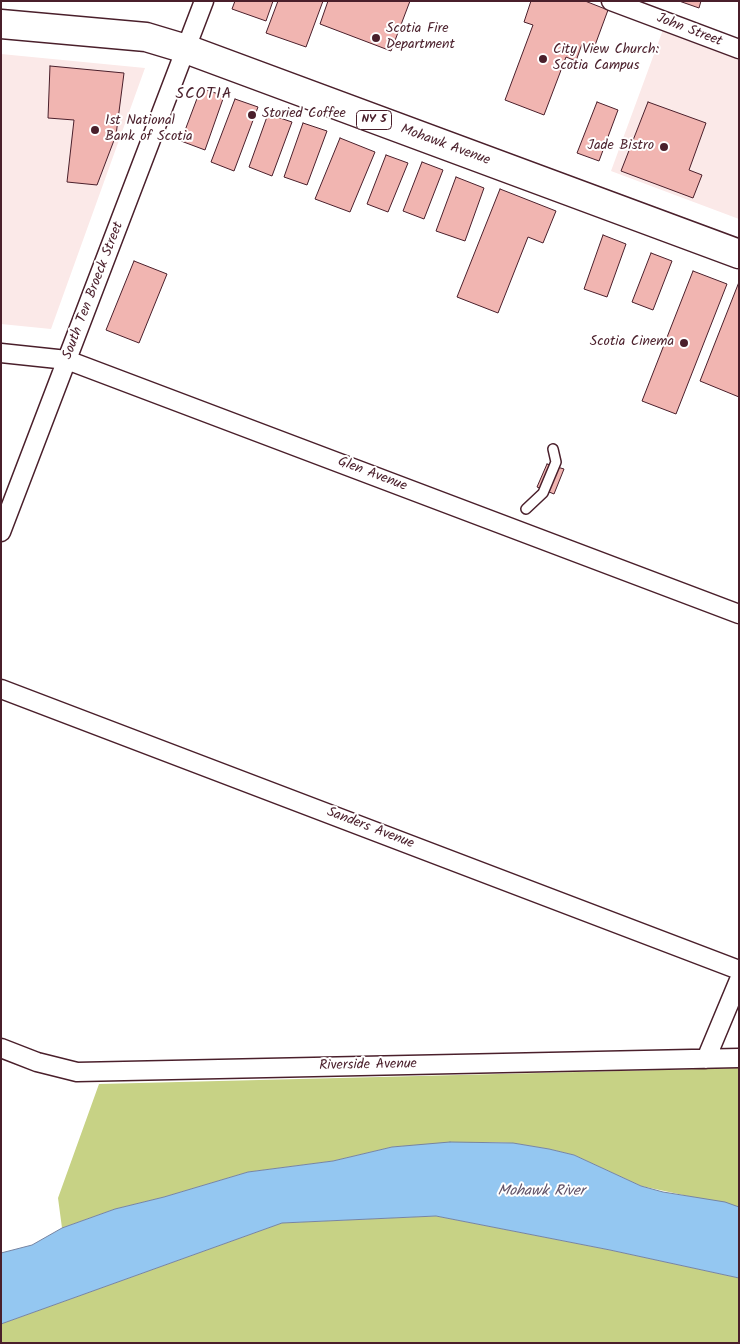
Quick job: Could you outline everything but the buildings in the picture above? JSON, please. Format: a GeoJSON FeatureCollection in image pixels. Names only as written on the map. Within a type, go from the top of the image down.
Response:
{"type":"FeatureCollection","features":[{"type":"Feature","properties":{"kind":"main road","name":"Mohawk Avenue"},"geometry":{"type":"LineString","coordinates":[[1,24],[146,37],[186,49],[739,254]]}},
{"type":"Feature","properties":{"kind":"street","name":"South Ten Broeck Street"},"geometry":{"type":"LineString","coordinates":[[1,532],[204,1]]}},
{"type":"Feature","properties":{"kind":"street","name":"John Street"},"geometry":{"type":"LineString","coordinates":[[611,1],[739,49]]}},
{"type":"Feature","properties":{"kind":"street","name":"Glen Avenue"},"geometry":{"type":"LineString","coordinates":[[1,353],[67,360],[739,614]]}},
{"type":"Feature","properties":{"kind":"street","name":"Sanders Avenue"},"geometry":{"type":"LineString","coordinates":[[1,689],[739,970]]}},
{"type":"Feature","properties":{"kind":"street"},"geometry":{"type":"LineString","coordinates":[[706,1059],[739,980]]}},
{"type":"Feature","properties":{"kind":"street","name":"Riverside Avenue"},"geometry":{"type":"LineString","coordinates":[[1,1048],[37,1062],[77,1072],[739,1058]]}},
{"type":"Feature","properties":{"kind":"lane"},"geometry":{"type":"LineString","coordinates":[[526,509],[543,493],[556,462],[554,449]]}},
{"type":"Feature","properties":{"kind":"shaded area"},"geometry":{"type":"Polygon","coordinates":[[[664,27],[739,55],[739,219],[611,171],[664,27]]]}},
{"type":"Feature","properties":{"kind":"shaded area"},"geometry":{"type":"Polygon","coordinates":[[[1,54],[145,68],[51,329],[1,324],[1,54]]]}},
{"type":"Feature","properties":{"kind":"green space"},"geometry":{"type":"Polygon","coordinates":[[[739,1068],[739,1207],[641,1186],[574,1155],[513,1143],[491,1142],[392,1147],[333,1161],[248,1172],[164,1197],[115,1209],[62,1228],[58,1198],[99,1084],[739,1068]]]}},
{"type":"Feature","properties":{"kind":"green space"},"geometry":{"type":"Polygon","coordinates":[[[436,1216],[610,1250],[739,1278],[739,1343],[1,1343],[1,1324],[282,1223],[436,1216]]]}},
{"type":"Feature","properties":{"kind":"water","name":"Mohawk River"},"geometry":{"type":"Polygon","coordinates":[[[450,1142],[513,1143],[549,1149],[574,1155],[641,1186],[663,1192],[725,1202],[739,1207],[739,1278],[610,1250],[436,1216],[282,1223],[1,1324],[1,1253],[32,1245],[62,1228],[115,1209],[164,1197],[248,1172],[333,1161],[392,1147],[450,1142]]]}},
{"type":"Feature","properties":{"kind":"place","name":"Scotia Fire Department"},"geometry":{"type":"Point","coordinates":[376,38]}},
{"type":"Feature","properties":{"kind":"place","name":"City View Church: Scotia Campus"},"geometry":{"type":"Point","coordinates":[543,59]}},
{"type":"Feature","properties":{"kind":"place","name":"Storied Coffee"},"geometry":{"type":"Point","coordinates":[252,115]}},
{"type":"Feature","properties":{"kind":"place","name":"1st National Bank of Scotia"},"geometry":{"type":"Point","coordinates":[95,130]}},
{"type":"Feature","properties":{"kind":"place","name":"Jade Bistro"},"geometry":{"type":"Point","coordinates":[664,147]}},
{"type":"Feature","properties":{"kind":"place","name":"Scotia Cinema"},"geometry":{"type":"Point","coordinates":[684,343]}},
{"type":"Feature","properties":{"kind":"district","name":"SCOTIA"},"geometry":{"type":"Point","coordinates":[204,95]}}]}
